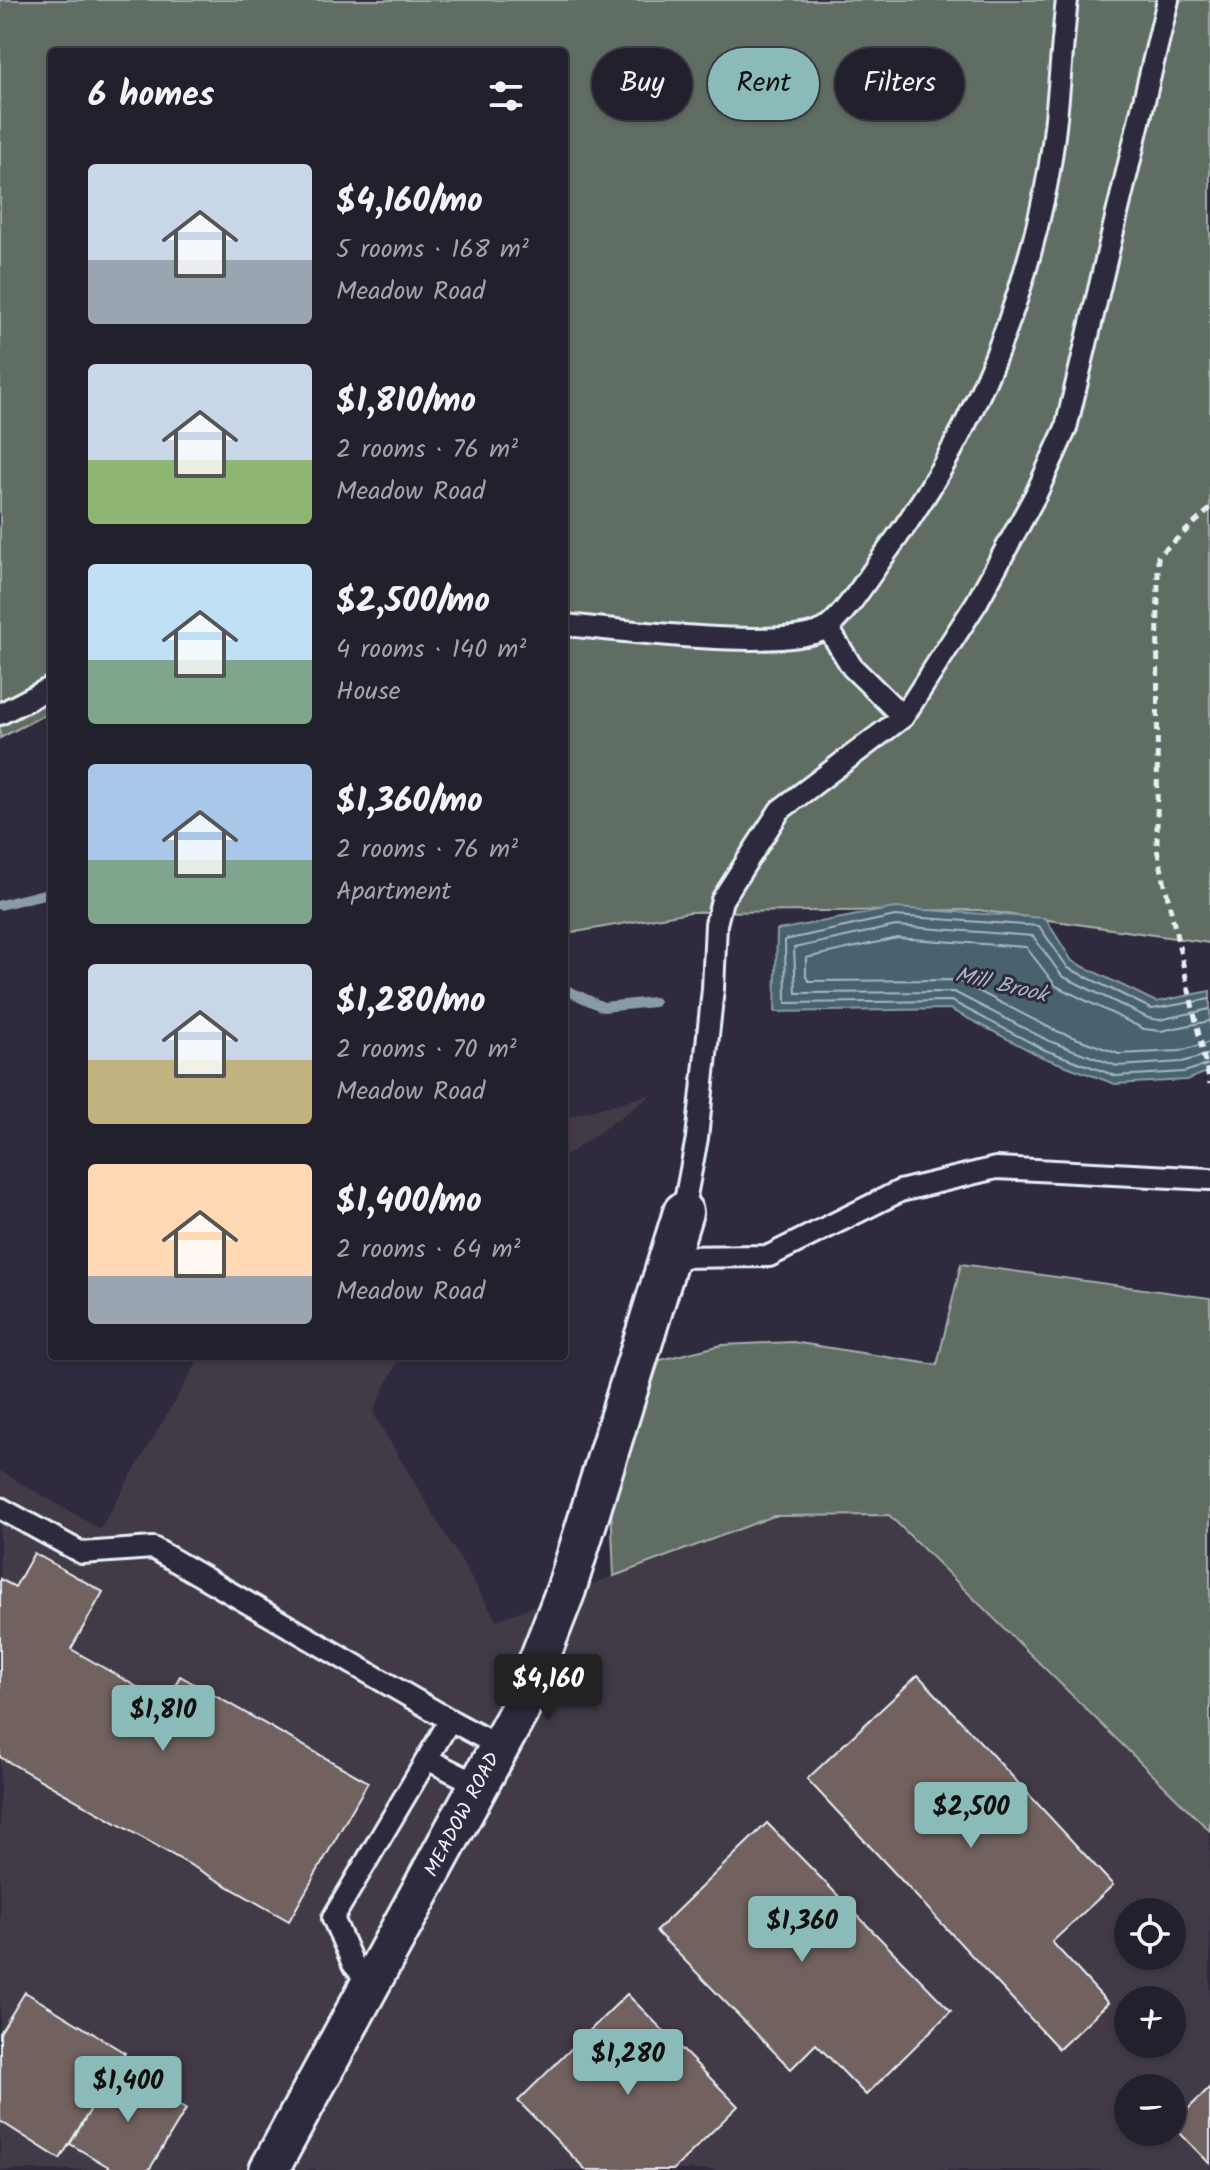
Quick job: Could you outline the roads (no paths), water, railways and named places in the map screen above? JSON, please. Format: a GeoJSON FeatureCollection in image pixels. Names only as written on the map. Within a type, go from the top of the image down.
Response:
{"type":"FeatureCollection","features":[{"type":"Feature","properties":{"kind":"street","name":"MEADOW ROAD"},"geometry":{"type":"LineString","coordinates":[[269,2170],[519,1711],[566,1590],[683,1212]]}},
{"type":"Feature","properties":{"kind":"lane"},"geometry":{"type":"LineString","coordinates":[[568,625],[783,640],[828,628],[918,509],[968,423],[1002,342],[1025,272],[1046,185],[1067,0]]}},
{"type":"Feature","properties":{"kind":"lane"},"geometry":{"type":"LineString","coordinates":[[683,1212],[697,1138],[713,989],[716,924],[722,900],[780,810],[903,717],[977,602],[1036,494],[1066,428],[1168,0]]}},
{"type":"Feature","properties":{"kind":"lane"},"geometry":{"type":"LineString","coordinates":[[828,628],[852,667],[903,717]]}},
{"type":"Feature","properties":{"kind":"lane"},"geometry":{"type":"LineString","coordinates":[[0,714],[48,689]]}},
{"type":"Feature","properties":{"kind":"lane"},"geometry":{"type":"LineString","coordinates":[[669,1257],[769,1256],[900,1191],[996,1168],[1210,1179]]}},
{"type":"Feature","properties":{"kind":"lane"},"geometry":{"type":"LineString","coordinates":[[0,1508],[82,1553],[153,1548],[500,1747]]}},
{"type":"Feature","properties":{"kind":"lane"},"geometry":{"type":"LineString","coordinates":[[371,1985],[353,1964],[333,1918],[450,1720]]}},
{"type":"Feature","properties":{"kind":"lane"},"geometry":{"type":"LineString","coordinates":[[427,1759],[479,1785]]}},
{"type":"Feature","properties":{"kind":"water"},"geometry":{"type":"Polygon","coordinates":[[[895,908],[1045,918],[1072,961],[1156,1002],[1210,991],[1210,1071],[1186,1080],[1115,1084],[1042,1057],[950,1009],[775,1012],[777,930],[895,908]]]}},
{"type":"Feature","properties":{"kind":"waterway","name":"Mill Brook"},"geometry":{"type":"LineString","coordinates":[[0,905],[48,893]]}},
{"type":"Feature","properties":{"kind":"waterway","name":"Mill Brook"},"geometry":{"type":"LineString","coordinates":[[568,991],[603,1007],[654,1002]]}}]}
